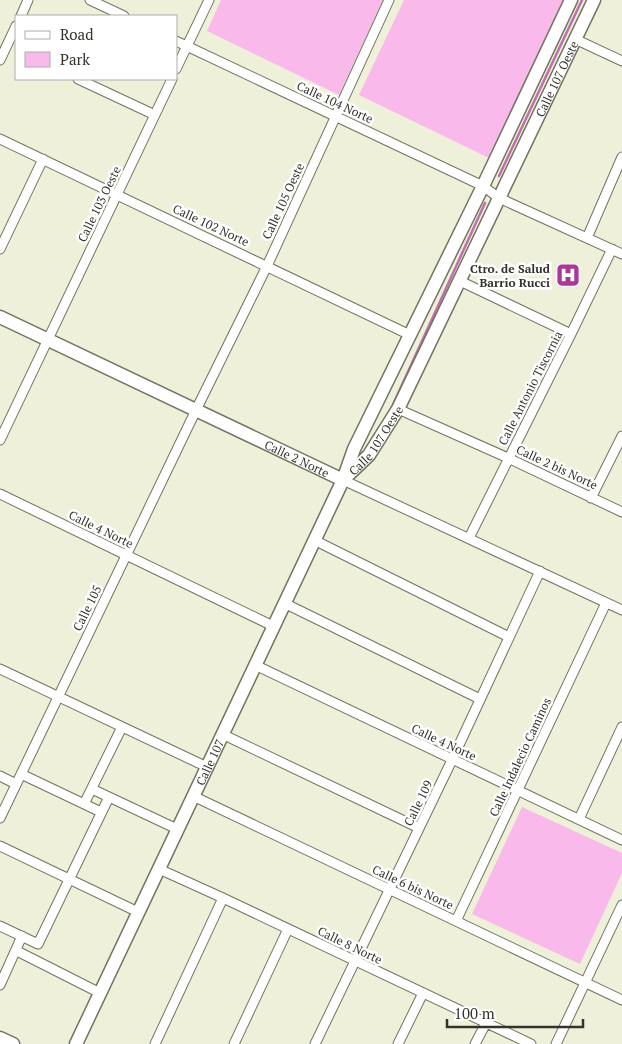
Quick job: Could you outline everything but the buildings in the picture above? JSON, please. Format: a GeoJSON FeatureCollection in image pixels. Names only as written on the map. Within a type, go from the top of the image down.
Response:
{"type":"FeatureCollection","features":[{"type":"Feature","properties":{"kind":"street"},"geometry":{"type":"LineString","coordinates":[[21,15],[28,0]]}},
{"type":"Feature","properties":{"kind":"street"},"geometry":{"type":"LineString","coordinates":[[90,0],[122,15]]}},
{"type":"Feature","properties":{"kind":"street"},"geometry":{"type":"LineString","coordinates":[[178,65],[209,0]]}},
{"type":"Feature","properties":{"kind":"street","name":"Calle 105 Oeste"},"geometry":{"type":"LineString","coordinates":[[196,410],[267,266],[389,0]]}},
{"type":"Feature","properties":{"kind":"street","name":"Calle 107 Oeste"},"geometry":{"type":"LineString","coordinates":[[343,480],[354,449],[483,186],[571,0]]}},
{"type":"Feature","properties":{"kind":"street","name":"Calle 107 Oeste"},"geometry":{"type":"LineString","coordinates":[[343,480],[369,455],[398,410],[594,0]]}},
{"type":"Feature","properties":{"kind":"street"},"geometry":{"type":"LineString","coordinates":[[0,60],[15,28]]}},
{"type":"Feature","properties":{"kind":"street"},"geometry":{"type":"LineString","coordinates":[[575,39],[622,62]]}},
{"type":"Feature","properties":{"kind":"street","name":"Calle 104 Norte"},"geometry":{"type":"LineString","coordinates":[[178,43],[483,186],[499,198]]}},
{"type":"Feature","properties":{"kind":"street"},"geometry":{"type":"LineString","coordinates":[[7,46],[15,50]]}},
{"type":"Feature","properties":{"kind":"street"},"geometry":{"type":"LineString","coordinates":[[80,80],[155,115]]}},
{"type":"Feature","properties":{"kind":"street","name":"Calle 103 Oeste"},"geometry":{"type":"LineString","coordinates":[[0,440],[172,80]]}},
{"type":"Feature","properties":{"kind":"street","name":"Calle 102 Norte"},"geometry":{"type":"LineString","coordinates":[[0,139],[410,335]]}},
{"type":"Feature","properties":{"kind":"street"},"geometry":{"type":"LineString","coordinates":[[586,238],[622,157]]}},
{"type":"Feature","properties":{"kind":"street"},"geometry":{"type":"LineString","coordinates":[[0,249],[42,159]]}},
{"type":"Feature","properties":{"kind":"street"},"geometry":{"type":"LineString","coordinates":[[499,198],[622,254]]}},
{"type":"Feature","properties":{"kind":"street","name":"Calle Antonio Tiscornia"},"geometry":{"type":"LineString","coordinates":[[469,538],[612,249]]}},
{"type":"Feature","properties":{"kind":"street"},"geometry":{"type":"LineString","coordinates":[[460,282],[571,334]]}},
{"type":"Feature","properties":{"kind":"street","name":"Calle 2 Norte"},"geometry":{"type":"LineString","coordinates":[[0,317],[622,610]]}},
{"type":"Feature","properties":{"kind":"street","name":"Calle 105"},"geometry":{"type":"LineString","coordinates":[[0,818],[196,410]]}},
{"type":"Feature","properties":{"kind":"street","name":"Calle 2 bis Norte"},"geometry":{"type":"LineString","coordinates":[[398,410],[508,458],[622,512]]}},
{"type":"Feature","properties":{"kind":"street"},"geometry":{"type":"LineString","coordinates":[[591,498],[622,436]]}},
{"type":"Feature","properties":{"kind":"street","name":"Calle 107"},"geometry":{"type":"LineString","coordinates":[[76,1044],[343,480]]}},
{"type":"Feature","properties":{"kind":"street","name":"Calle 4 Norte"},"geometry":{"type":"LineString","coordinates":[[0,494],[273,626]]}},
{"type":"Feature","properties":{"kind":"street"},"geometry":{"type":"LineString","coordinates":[[314,540],[509,636]]}},
{"type":"Feature","properties":{"kind":"street","name":"Calle 109"},"geometry":{"type":"LineString","coordinates":[[315,1044],[452,760],[540,571]]}},
{"type":"Feature","properties":{"kind":"street","name":"Calle Indalecio Caminos"},"geometry":{"type":"LineString","coordinates":[[456,921],[606,603]]}},
{"type":"Feature","properties":{"kind":"street"},"geometry":{"type":"LineString","coordinates":[[284,604],[480,699]]}},
{"type":"Feature","properties":{"kind":"street","name":"Calle 4 Norte"},"geometry":{"type":"LineString","coordinates":[[255,665],[622,840]]}},
{"type":"Feature","properties":{"kind":"street"},"geometry":{"type":"LineString","coordinates":[[0,669],[207,767]]}},
{"type":"Feature","properties":{"kind":"street"},"geometry":{"type":"LineString","coordinates":[[84,804],[122,727]]}},
{"type":"Feature","properties":{"kind":"street"},"geometry":{"type":"LineString","coordinates":[[579,819],[622,727]]}},
{"type":"Feature","properties":{"kind":"street"},"geometry":{"type":"LineString","coordinates":[[222,734],[419,828]]}},
{"type":"Feature","properties":{"kind":"street"},"geometry":{"type":"LineString","coordinates":[[21,774],[101,812]]}},
{"type":"Feature","properties":{"kind":"street"},"geometry":{"type":"LineString","coordinates":[[0,776],[16,784]]}},
{"type":"Feature","properties":{"kind":"street"},"geometry":{"type":"LineString","coordinates":[[92,789],[177,829]]}},
{"type":"Feature","properties":{"kind":"street","name":"Calle 6 bis Norte"},"geometry":{"type":"LineString","coordinates":[[193,796],[622,1000]]}},
{"type":"Feature","properties":{"kind":"street"},"geometry":{"type":"LineString","coordinates":[[0,926],[38,944],[108,797]]}},
{"type":"Feature","properties":{"kind":"street"},"geometry":{"type":"LineString","coordinates":[[0,846],[138,912]]}},
{"type":"Feature","properties":{"kind":"street","name":"Calle 8 Norte"},"geometry":{"type":"LineString","coordinates":[[159,869],[531,1044]]}},
{"type":"Feature","properties":{"kind":"street"},"geometry":{"type":"LineString","coordinates":[[155,1044],[223,898]]}},
{"type":"Feature","properties":{"kind":"street"},"geometry":{"type":"LineString","coordinates":[[556,1044],[585,982],[619,918],[622,905]]}},
{"type":"Feature","properties":{"kind":"street"},"geometry":{"type":"LineString","coordinates":[[234,1044],[288,929]]}},
{"type":"Feature","properties":{"kind":"street"},"geometry":{"type":"LineString","coordinates":[[0,985],[22,936]]}},
{"type":"Feature","properties":{"kind":"street"},"geometry":{"type":"LineString","coordinates":[[16,951],[100,993]]}},
{"type":"Feature","properties":{"kind":"street"},"geometry":{"type":"LineString","coordinates":[[398,1044],[423,994]]}},
{"type":"Feature","properties":{"kind":"street"},"geometry":{"type":"LineString","coordinates":[[475,1044],[486,1023]]}},
{"type":"Feature","properties":{"kind":"street"},"geometry":{"type":"LineString","coordinates":[[0,1038],[13,1044]]}},
{"type":"Feature","properties":{"kind":"green space"},"geometry":{"type":"Polygon","coordinates":[[[221,0],[383,0],[339,95],[207,31],[221,0]]]}},
{"type":"Feature","properties":{"kind":"green space"},"geometry":{"type":"Polygon","coordinates":[[[404,0],[565,0],[491,159],[359,95],[404,0]]]}},
{"type":"Feature","properties":{"kind":"green space"},"geometry":{"type":"Polygon","coordinates":[[[522,807],[622,853],[622,873],[580,964],[472,914],[522,807]]]}},
{"type":"Feature","properties":{"kind":"waterway"},"geometry":{"type":"LineString","coordinates":[[499,176],[582,0]]}},
{"type":"Feature","properties":{"kind":"waterway"},"geometry":{"type":"LineString","coordinates":[[391,409],[485,203]]}},
{"type":"Feature","properties":{"kind":"place","name":"Ctro. de Salud Barrio Rucci"},"geometry":{"type":"Point","coordinates":[568,275]}}]}
